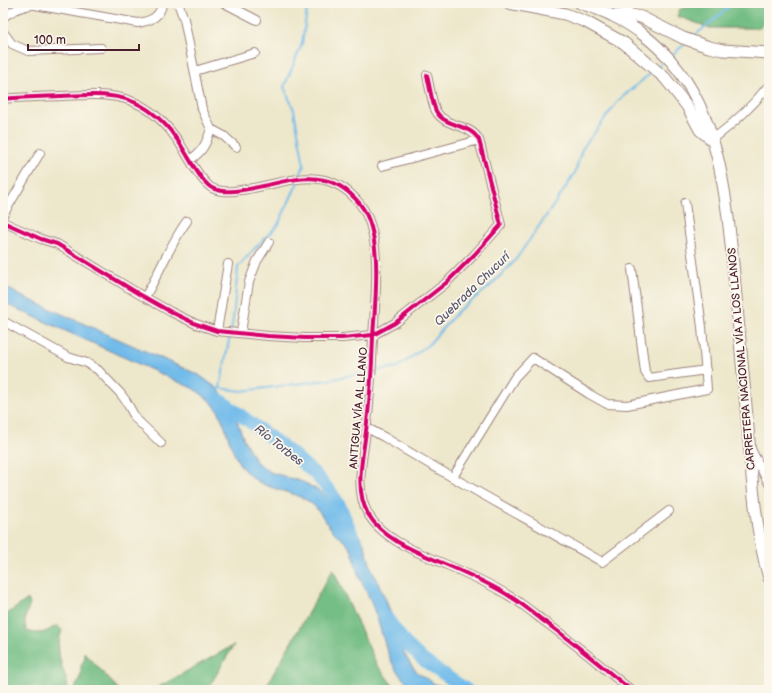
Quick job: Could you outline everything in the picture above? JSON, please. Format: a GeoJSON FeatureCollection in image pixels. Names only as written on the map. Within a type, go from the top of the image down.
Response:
{"type":"FeatureCollection","features":[{"type":"Feature","properties":{"kind":"highway"},"geometry":{"type":"LineString","coordinates":[[509,3],[565,14],[586,22],[624,43],[665,78],[687,106],[700,130],[712,140]]}},
{"type":"Feature","properties":{"kind":"highway","name":"CARRETERA NACIONAL VÍA A LOS LLANOS"},"geometry":{"type":"LineString","coordinates":[[580,3],[614,16],[639,32],[659,48],[677,69],[700,107],[710,128],[722,179],[728,222],[754,501],[763,557],[769,578]]}},
{"type":"Feature","properties":{"kind":"highway"},"geometry":{"type":"LineString","coordinates":[[614,16],[627,14],[641,17],[683,38],[709,47],[723,50],[769,53]]}},
{"type":"Feature","properties":{"kind":"street"},"geometry":{"type":"LineString","coordinates":[[3,17],[11,11],[29,4],[46,5],[138,23],[150,21],[159,14],[162,10],[162,3]]}},
{"type":"Feature","properties":{"kind":"street"},"geometry":{"type":"LineString","coordinates":[[178,3],[184,19],[202,109],[211,129],[224,136],[236,147]]}},
{"type":"Feature","properties":{"kind":"street"},"geometry":{"type":"LineString","coordinates":[[224,3],[257,20]]}},
{"type":"Feature","properties":{"kind":"street"},"geometry":{"type":"LineString","coordinates":[[3,32],[12,44],[28,51],[101,48]]}},
{"type":"Feature","properties":{"kind":"street"},"geometry":{"type":"LineString","coordinates":[[195,71],[256,53]]}},
{"type":"Feature","properties":{"kind":"street"},"geometry":{"type":"LineString","coordinates":[[3,222],[41,239],[57,244],[171,312],[196,324],[217,331],[305,338],[342,338],[373,335],[401,320],[446,283],[501,225],[476,133],[450,123],[436,111],[427,75]]}},
{"type":"Feature","properties":{"kind":"street"},"geometry":{"type":"LineString","coordinates":[[712,140],[731,125],[759,98],[769,85]]}},
{"type":"Feature","properties":{"kind":"street","name":"ANTIGUA VÍA AL LLANO"},"geometry":{"type":"LineString","coordinates":[[3,99],[26,96],[117,96],[143,106],[159,118],[181,144],[190,160],[210,187],[226,192],[247,190],[284,180],[305,178],[325,179],[335,183],[350,193],[361,205],[370,226],[374,249],[376,276],[373,359],[367,428],[361,461],[361,493],[366,510],[378,528],[396,541],[419,554],[468,574],[511,597],[597,662],[631,690]]}},
{"type":"Feature","properties":{"kind":"street"},"geometry":{"type":"LineString","coordinates":[[759,98],[769,98]]}},
{"type":"Feature","properties":{"kind":"street"},"geometry":{"type":"LineString","coordinates":[[190,160],[200,153],[206,143],[211,129]]}},
{"type":"Feature","properties":{"kind":"street"},"geometry":{"type":"LineString","coordinates":[[382,166],[479,140]]}},
{"type":"Feature","properties":{"kind":"street"},"geometry":{"type":"LineString","coordinates":[[3,215],[40,153]]}},
{"type":"Feature","properties":{"kind":"street"},"geometry":{"type":"LineString","coordinates":[[453,477],[515,377],[533,358],[607,404],[627,405],[707,389],[702,327],[685,203]]}},
{"type":"Feature","properties":{"kind":"street"},"geometry":{"type":"LineString","coordinates":[[145,297],[178,232],[187,221]]}},
{"type":"Feature","properties":{"kind":"street"},"geometry":{"type":"LineString","coordinates":[[241,332],[249,282],[258,261],[270,242]]}},
{"type":"Feature","properties":{"kind":"street"},"geometry":{"type":"LineString","coordinates":[[217,331],[228,264]]}},
{"type":"Feature","properties":{"kind":"street"},"geometry":{"type":"LineString","coordinates":[[632,269],[645,372],[649,378],[706,370]]}},
{"type":"Feature","properties":{"kind":"street"},"geometry":{"type":"LineString","coordinates":[[3,321],[68,357],[87,363],[98,370],[120,393],[136,419],[161,443]]}},
{"type":"Feature","properties":{"kind":"street"},"geometry":{"type":"LineString","coordinates":[[367,428],[602,562],[669,511]]}},
{"type":"Feature","properties":{"kind":"street"},"geometry":{"type":"LineString","coordinates":[[749,446],[769,484]]}},
{"type":"Feature","properties":{"kind":"green space"},"geometry":{"type":"Polygon","coordinates":[[[695,3],[769,3],[769,10],[760,28],[710,28],[677,16],[680,9],[695,3]]]}},
{"type":"Feature","properties":{"kind":"green space"},"geometry":{"type":"Polygon","coordinates":[[[333,569],[377,665],[394,687],[399,690],[264,690],[333,569]]]}},
{"type":"Feature","properties":{"kind":"green space"},"geometry":{"type":"Polygon","coordinates":[[[28,599],[30,604],[25,620],[27,631],[36,633],[43,632],[57,625],[62,630],[59,640],[59,651],[68,690],[3,690],[3,617],[28,599]]]}},
{"type":"Feature","properties":{"kind":"green space"},"geometry":{"type":"Polygon","coordinates":[[[234,645],[207,690],[153,690],[234,645]]]}},
{"type":"Feature","properties":{"kind":"green space"},"geometry":{"type":"Polygon","coordinates":[[[84,652],[119,690],[74,690],[81,675],[81,666],[85,658],[84,652]]]}},
{"type":"Feature","properties":{"kind":"water"},"geometry":{"type":"Polygon","coordinates":[[[3,285],[19,295],[199,375],[218,389],[232,407],[244,440],[256,462],[270,472],[303,482],[316,489],[328,498],[344,522],[360,536],[364,543],[372,570],[386,600],[404,653],[411,665],[418,673],[435,684],[454,690],[421,689],[403,679],[397,672],[389,655],[372,605],[358,574],[352,551],[333,531],[316,508],[306,500],[258,482],[246,472],[237,459],[218,411],[208,399],[192,388],[6,304],[3,302],[3,285]]]}},
{"type":"Feature","properties":{"kind":"waterway"},"geometry":{"type":"LineString","coordinates":[[300,176],[304,165],[294,110],[284,87],[302,44],[308,3]]}},
{"type":"Feature","properties":{"kind":"waterway","name":"Quebrada Chucurí"},"geometry":{"type":"LineString","coordinates":[[693,37],[734,3]]}},
{"type":"Feature","properties":{"kind":"waterway","name":"Quebrada Chucurí"},"geometry":{"type":"LineString","coordinates":[[672,55],[685,44]]}},
{"type":"Feature","properties":{"kind":"waterway","name":"Quebrada Chucurí"},"geometry":{"type":"LineString","coordinates":[[658,67],[665,60]]}},
{"type":"Feature","properties":{"kind":"waterway","name":"Quebrada Chucurí"},"geometry":{"type":"LineString","coordinates":[[373,371],[398,367],[429,344],[459,310],[488,288],[514,262],[575,173],[582,149],[619,100],[652,72]]}},
{"type":"Feature","properties":{"kind":"waterway"},"geometry":{"type":"LineString","coordinates":[[231,331],[238,267],[278,225],[298,182]]}},
{"type":"Feature","properties":{"kind":"waterway"},"geometry":{"type":"LineString","coordinates":[[220,388],[230,335]]}},
{"type":"Feature","properties":{"kind":"waterway","name":"Quebrada Chucurí"},"geometry":{"type":"LineString","coordinates":[[217,390],[219,388],[242,391],[327,380],[369,372]]}},
{"type":"Feature","properties":{"kind":"waterway","name":"Río Torbes"},"geometry":{"type":"LineString","coordinates":[[219,399],[290,452],[315,474],[339,504],[355,541]]}},
{"type":"Feature","properties":{"kind":"waterway","name":"Río Torbes"},"geometry":{"type":"LineString","coordinates":[[387,618],[405,643],[423,660],[467,690]]}},
{"type":"Feature","properties":{"kind":"cycle path"},"geometry":{"type":"LineString","coordinates":[[3,222],[41,239],[57,244],[171,312],[196,324],[217,331],[305,338],[342,338],[373,335],[395,323],[446,283],[501,225],[479,140],[470,131],[451,123],[440,116],[433,103],[427,75]]}},
{"type":"Feature","properties":{"kind":"cycle path"},"geometry":{"type":"LineString","coordinates":[[3,99],[92,95],[120,98],[133,102],[146,108],[158,117],[170,130],[205,182],[211,188],[217,190],[234,191],[251,189],[301,179],[316,179],[332,182],[346,190],[360,204],[368,217],[375,250],[376,287],[370,396],[360,484],[361,494],[368,514],[374,523],[400,543],[485,582],[518,602],[631,690]]}}]}
